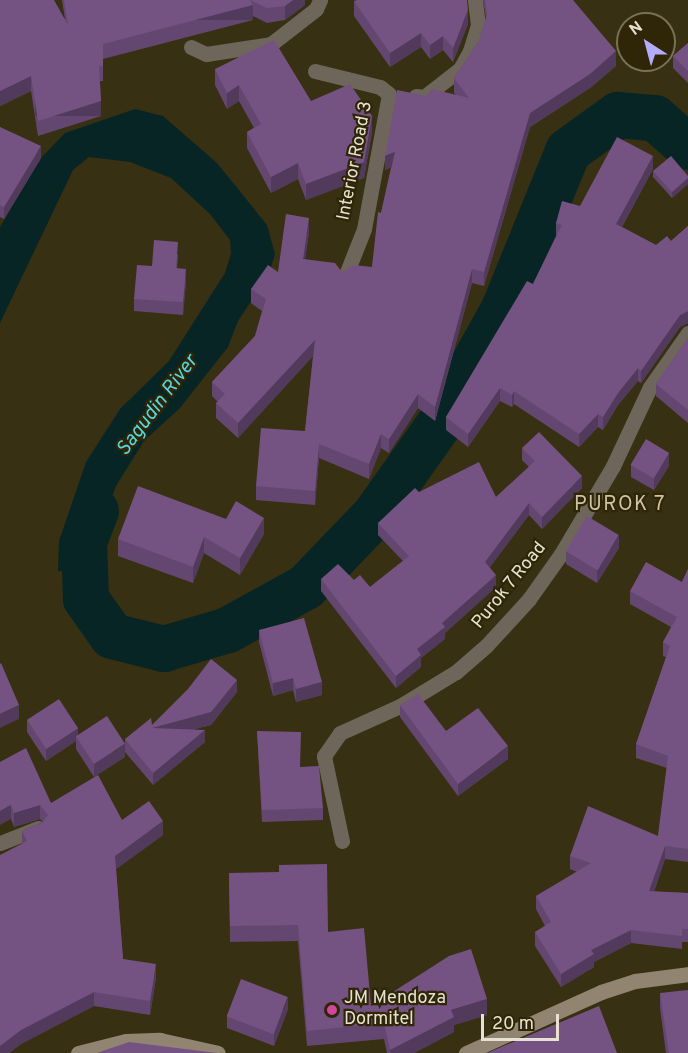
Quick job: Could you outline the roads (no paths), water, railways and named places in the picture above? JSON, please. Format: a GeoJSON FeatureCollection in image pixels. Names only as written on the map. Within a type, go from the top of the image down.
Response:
{"type":"FeatureCollection","features":[{"type":"Feature","properties":{"kind":"street"},"geometry":{"type":"LineString","coordinates":[[191,47],[206,54],[272,44],[316,9],[320,0]]}},
{"type":"Feature","properties":{"kind":"street","name":"Interior Road 3"},"geometry":{"type":"LineString","coordinates":[[345,277],[364,229],[389,94],[424,97],[460,69],[470,51],[478,25],[475,0]]}},
{"type":"Feature","properties":{"kind":"street"},"geometry":{"type":"LineString","coordinates":[[315,71],[380,87],[389,94]]}},
{"type":"Feature","properties":{"kind":"street","name":"Purok 7 Road"},"geometry":{"type":"LineString","coordinates":[[342,841],[324,756],[340,732],[400,706],[456,672],[486,646],[529,599],[561,554],[613,466],[650,387],[688,333]]}},
{"type":"Feature","properties":{"kind":"street"},"geometry":{"type":"LineString","coordinates":[[0,843],[38,828]]}},
{"type":"Feature","properties":{"kind":"street"},"geometry":{"type":"LineString","coordinates":[[466,1053],[601,992],[634,981],[688,974]]}},
{"type":"Feature","properties":{"kind":"street"},"geometry":{"type":"LineString","coordinates":[[78,1053],[126,1041],[160,1041],[218,1053]]}},
{"type":"Feature","properties":{"kind":"water"},"geometry":{"type":"Polygon","coordinates":[[[135,109],[163,116],[217,163],[267,225],[275,254],[269,274],[238,321],[228,347],[180,408],[144,441],[116,486],[100,529],[91,573],[58,571],[59,541],[86,462],[120,409],[169,361],[225,273],[231,253],[230,240],[210,214],[171,178],[130,162],[89,157],[73,170],[0,323],[0,227],[41,158],[65,133],[135,109]]]}},
{"type":"Feature","properties":{"kind":"waterway","name":"Sagudin River"},"geometry":{"type":"LineString","coordinates":[[96,511],[84,542],[86,599],[112,636],[164,649],[228,630],[306,587],[375,515],[443,419],[504,309],[568,151],[618,115],[655,118],[688,147]]}},
{"type":"Feature","properties":{"kind":"place","name":"JM Mendoza Dormitel"},"geometry":{"type":"Point","coordinates":[332,1010]}},
{"type":"Feature","properties":{"kind":"district","name":"PUROK 7"},"geometry":{"type":"Point","coordinates":[620,505]}}]}
